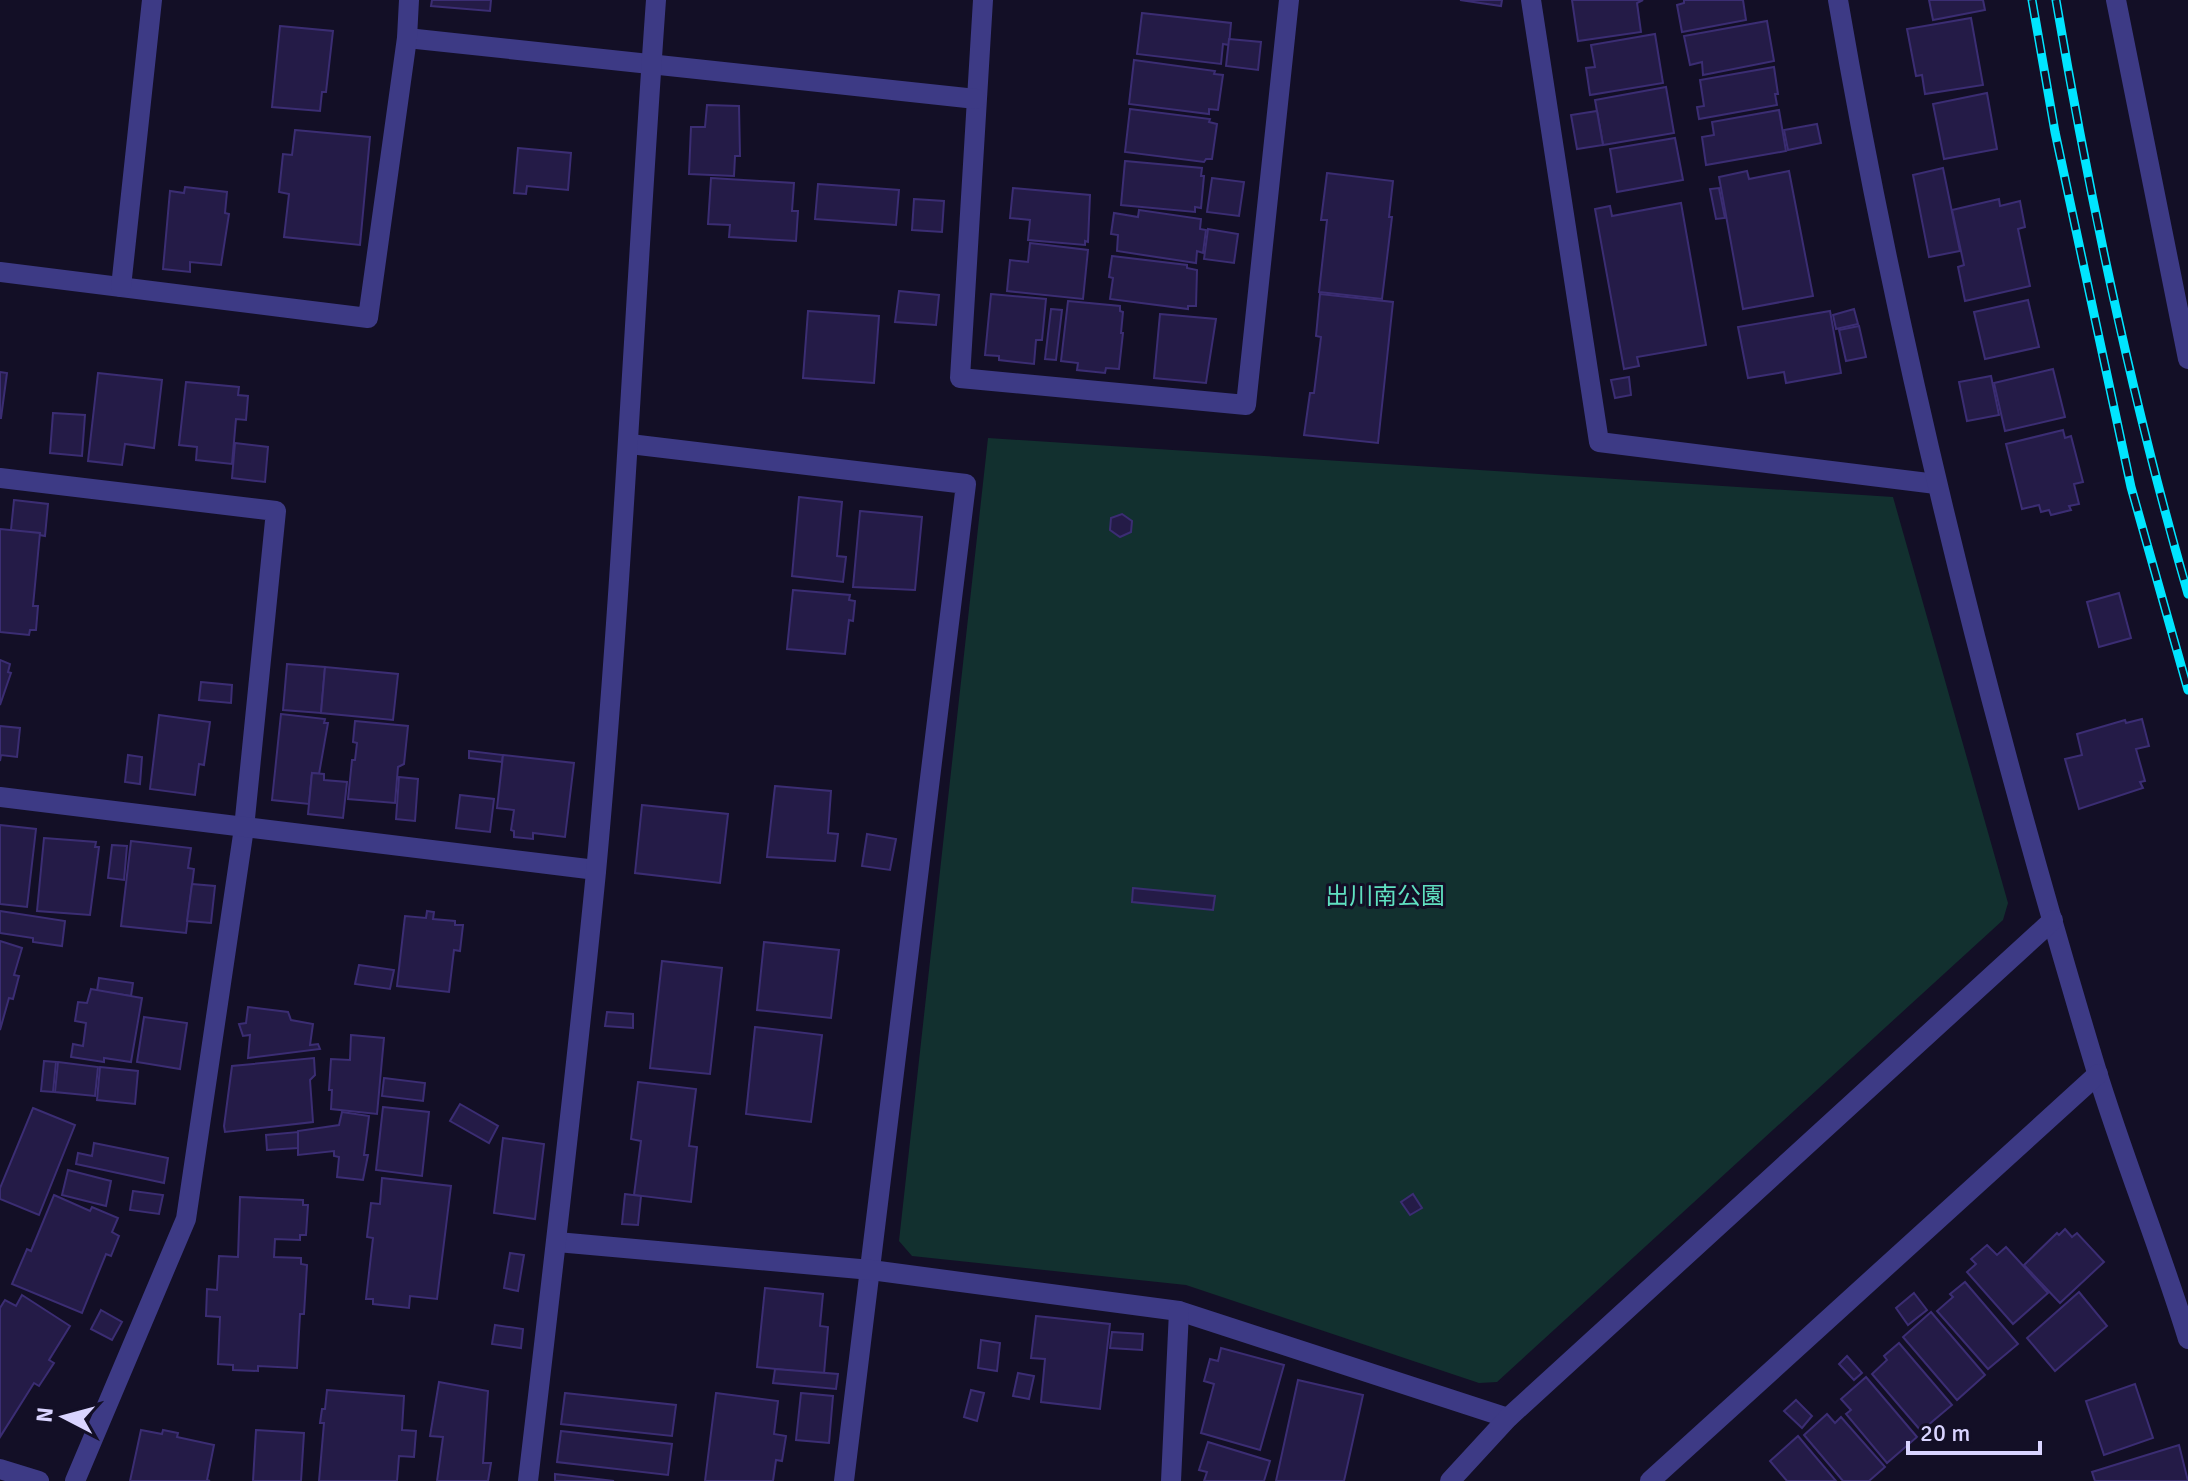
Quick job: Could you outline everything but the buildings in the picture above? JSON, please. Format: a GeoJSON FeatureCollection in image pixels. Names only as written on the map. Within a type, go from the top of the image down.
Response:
{"type":"FeatureCollection","features":[{"type":"Feature","properties":{"kind":"street"},"geometry":{"type":"LineString","coordinates":[[121,287],[152,0]]}},
{"type":"Feature","properties":{"kind":"street"},"geometry":{"type":"LineString","coordinates":[[0,272],[368,318],[407,38],[409,0]]}},
{"type":"Feature","properties":{"kind":"street"},"geometry":{"type":"LineString","coordinates":[[528,1481],[596,870],[630,444],[656,0]]}},
{"type":"Feature","properties":{"kind":"street"},"geometry":{"type":"LineString","coordinates":[[983,0],[960,378],[1246,405],[1289,0]]}},
{"type":"Feature","properties":{"kind":"street"},"geometry":{"type":"LineString","coordinates":[[1531,0],[1599,442],[1936,484]]}},
{"type":"Feature","properties":{"kind":"street"},"geometry":{"type":"LineString","coordinates":[[1838,0],[1866,163],[1936,484],[2053,920],[2098,1074],[2188,1339]]}},
{"type":"Feature","properties":{"kind":"street"},"geometry":{"type":"LineString","coordinates":[[2116,0],[2188,359]]}},
{"type":"Feature","properties":{"kind":"street"},"geometry":{"type":"LineString","coordinates":[[407,38],[651,67],[976,99]]}},
{"type":"Feature","properties":{"kind":"street"},"geometry":{"type":"LineString","coordinates":[[630,444],[966,484],[844,1481]]}},
{"type":"Feature","properties":{"kind":"street"},"geometry":{"type":"LineString","coordinates":[[0,478],[276,511],[244,828],[186,1219],[75,1481]]}},
{"type":"Feature","properties":{"kind":"street"},"geometry":{"type":"LineString","coordinates":[[0,797],[596,870]]}},
{"type":"Feature","properties":{"kind":"street"},"geometry":{"type":"LineString","coordinates":[[1450,1481],[1508,1418],[2053,920]]}},
{"type":"Feature","properties":{"kind":"street"},"geometry":{"type":"LineString","coordinates":[[1650,1481],[2098,1074]]}},
{"type":"Feature","properties":{"kind":"street"},"geometry":{"type":"LineString","coordinates":[[557,1242],[871,1270],[1179,1311],[1508,1418]]}},
{"type":"Feature","properties":{"kind":"street"},"geometry":{"type":"LineString","coordinates":[[1171,1481],[1179,1311]]}},
{"type":"Feature","properties":{"kind":"street"},"geometry":{"type":"LineString","coordinates":[[0,1469],[39,1481]]}},
{"type":"Feature","properties":{"kind":"green space","name":"出川南公園"},"geometry":{"type":"Polygon","coordinates":[[[988,438],[1893,497],[2008,903],[2003,920],[1497,1382],[1479,1383],[1186,1285],[912,1256],[899,1241],[988,438]]]}},
{"type":"Feature","properties":{"kind":"railway"},"geometry":{"type":"LineString","coordinates":[[2032,0],[2055,132],[2131,487],[2188,690]]}},
{"type":"Feature","properties":{"kind":"railway"},"geometry":{"type":"LineString","coordinates":[[2056,0],[2114,299],[2188,594]]}}]}
